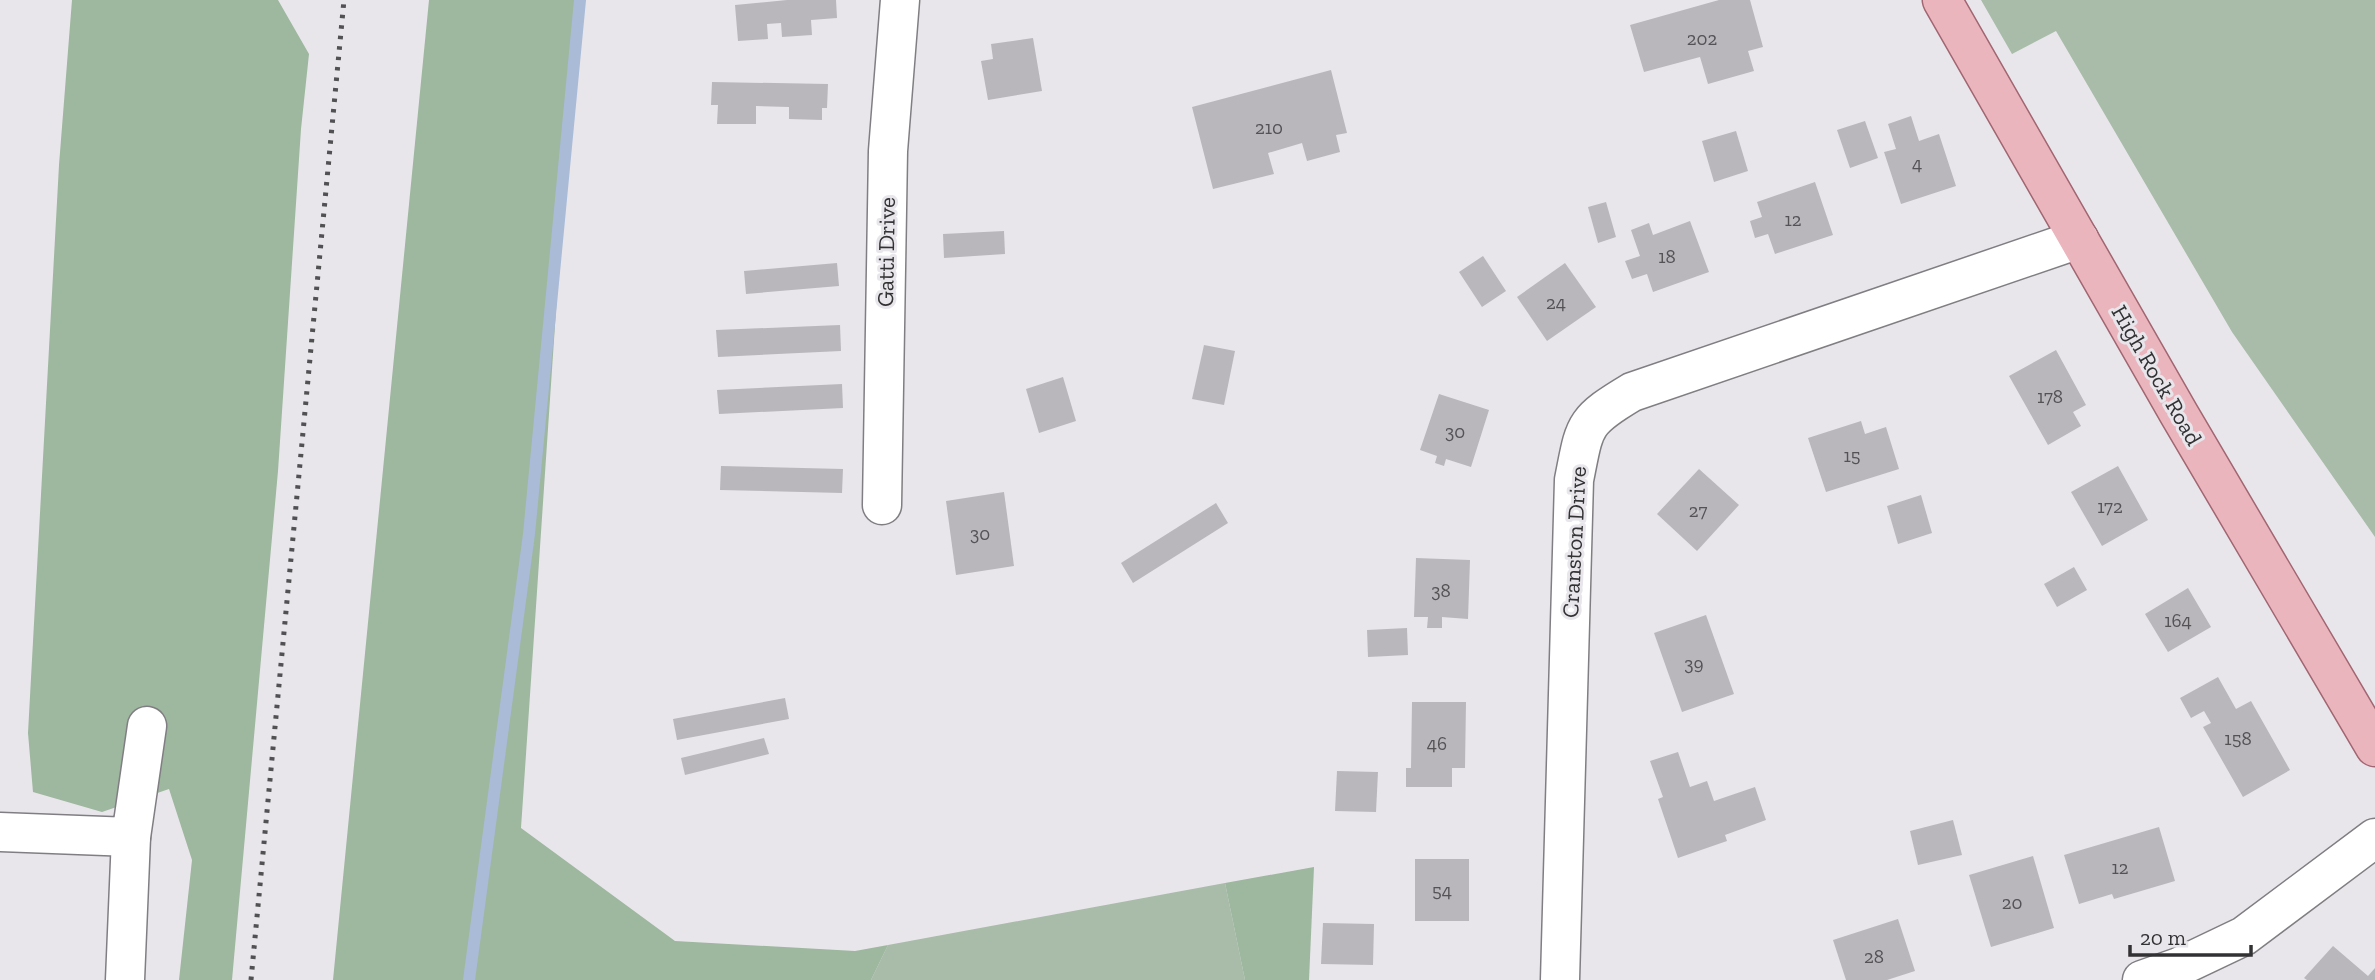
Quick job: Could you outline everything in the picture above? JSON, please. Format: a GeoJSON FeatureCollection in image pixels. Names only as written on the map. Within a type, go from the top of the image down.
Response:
{"type":"FeatureCollection","features":[{"type":"Feature","properties":{"kind":"main road","name":"High Rock Road"},"geometry":{"type":"LineString","coordinates":[[1942,0],[2375,747]]}},
{"type":"Feature","properties":{"kind":"street","name":"Gatti Drive"},"geometry":{"type":"LineString","coordinates":[[882,505],[888,151],[900,0]]}},
{"type":"Feature","properties":{"kind":"street","name":"Cranston Drive"},"geometry":{"type":"LineString","coordinates":[[1560,980],[1574,480],[1583,433],[1597,413],[1632,392],[2079,239]]}},
{"type":"Feature","properties":{"kind":"street"},"geometry":{"type":"LineString","coordinates":[[125,980],[131,837],[147,726]]}},
{"type":"Feature","properties":{"kind":"street"},"geometry":{"type":"LineString","coordinates":[[0,832],[131,837]]}},
{"type":"Feature","properties":{"kind":"street"},"geometry":{"type":"LineString","coordinates":[[2142,980],[2179,967],[2244,936],[2375,838]]}},
{"type":"Feature","properties":{"kind":"green space"},"geometry":{"type":"Polygon","coordinates":[[[72,0],[278,0],[309,54],[301,129],[278,471],[232,980],[179,980],[192,860],[169,789],[102,812],[33,792],[28,733],[59,165],[72,0]]]}},
{"type":"Feature","properties":{"kind":"green space"},"geometry":{"type":"Polygon","coordinates":[[[429,0],[577,0],[521,828],[675,941],[855,951],[888,945],[871,980],[333,980],[429,0]]]}},
{"type":"Feature","properties":{"kind":"green space"},"geometry":{"type":"Polygon","coordinates":[[[1981,0],[2375,0],[2375,537],[2232,332],[2056,31],[2012,54],[1981,0]]]}},
{"type":"Feature","properties":{"kind":"green space"},"geometry":{"type":"Polygon","coordinates":[[[1314,867],[1309,980],[1245,980],[1225,883],[1314,867]]]}},
{"type":"Feature","properties":{"kind":"green space"},"geometry":{"type":"Polygon","coordinates":[[[1225,883],[1245,980],[871,980],[888,945],[1225,883]]]}},
{"type":"Feature","properties":{"kind":"building"},"geometry":{"type":"Polygon","coordinates":[[[787,0],[836,0],[837,18],[811,20],[812,35],[782,37],[781,23],[767,24],[768,39],[738,41],[735,5],[787,0]]]}},
{"type":"Feature","properties":{"kind":"building"},"geometry":{"type":"Polygon","coordinates":[[[1719,0],[1750,0],[1763,47],[1748,51],[1754,71],[1708,84],[1700,57],[1644,72],[1630,25],[1719,0]]]}},
{"type":"Feature","properties":{"kind":"building"},"geometry":{"type":"Polygon","coordinates":[[[1033,38],[1042,91],[988,100],[981,61],[993,59],[991,44],[1033,38]]]}},
{"type":"Feature","properties":{"kind":"building"},"geometry":{"type":"Polygon","coordinates":[[[1331,70],[1347,133],[1336,135],[1340,152],[1307,161],[1302,143],[1268,153],[1274,174],[1213,189],[1192,107],[1331,70]]]}},
{"type":"Feature","properties":{"kind":"building"},"geometry":{"type":"Polygon","coordinates":[[[712,82],[828,84],[827,108],[822,108],[822,120],[789,119],[789,107],[756,106],[756,124],[717,124],[718,105],[711,105],[712,82]]]}},
{"type":"Feature","properties":{"kind":"building"},"geometry":{"type":"Polygon","coordinates":[[[1911,116],[1919,141],[1939,134],[1956,186],[1901,204],[1884,152],[1896,149],[1888,124],[1911,116]]]}},
{"type":"Feature","properties":{"kind":"building"},"geometry":{"type":"Polygon","coordinates":[[[1865,121],[1878,158],[1850,168],[1837,130],[1865,121]]]}},
{"type":"Feature","properties":{"kind":"building"},"geometry":{"type":"Polygon","coordinates":[[[1736,131],[1748,171],[1714,182],[1702,141],[1736,131]]]}},
{"type":"Feature","properties":{"kind":"building"},"geometry":{"type":"Polygon","coordinates":[[[1815,182],[1833,235],[1775,254],[1768,234],[1755,238],[1750,221],[1762,217],[1757,202],[1815,182]]]}},
{"type":"Feature","properties":{"kind":"building"},"geometry":{"type":"Polygon","coordinates":[[[1606,202],[1616,237],[1598,243],[1588,207],[1606,202]]]}},
{"type":"Feature","properties":{"kind":"building"},"geometry":{"type":"Polygon","coordinates":[[[1690,221],[1709,272],[1653,292],[1647,274],[1632,279],[1625,261],[1640,256],[1631,230],[1649,223],[1653,235],[1690,221]]]}},
{"type":"Feature","properties":{"kind":"building"},"geometry":{"type":"Polygon","coordinates":[[[1004,231],[1005,254],[944,258],[943,234],[1004,231]]]}},
{"type":"Feature","properties":{"kind":"building"},"geometry":{"type":"Polygon","coordinates":[[[1483,256],[1506,291],[1482,307],[1459,272],[1483,256]]]}},
{"type":"Feature","properties":{"kind":"building"},"geometry":{"type":"Polygon","coordinates":[[[837,263],[839,286],[746,294],[744,271],[837,263]]]}},
{"type":"Feature","properties":{"kind":"building"},"geometry":{"type":"Polygon","coordinates":[[[1565,263],[1596,307],[1547,341],[1517,297],[1565,263]]]}},
{"type":"Feature","properties":{"kind":"building"},"geometry":{"type":"Polygon","coordinates":[[[840,325],[841,351],[718,357],[716,330],[840,325]]]}},
{"type":"Feature","properties":{"kind":"building"},"geometry":{"type":"Polygon","coordinates":[[[1204,345],[1235,351],[1224,405],[1192,399],[1204,345]]]}},
{"type":"Feature","properties":{"kind":"building"},"geometry":{"type":"Polygon","coordinates":[[[2056,350],[2086,405],[2073,412],[2081,426],[2048,445],[2009,376],[2056,350]]]}},
{"type":"Feature","properties":{"kind":"building"},"geometry":{"type":"Polygon","coordinates":[[[1063,377],[1076,421],[1039,433],[1026,389],[1063,377]]]}},
{"type":"Feature","properties":{"kind":"building"},"geometry":{"type":"Polygon","coordinates":[[[842,384],[843,408],[719,414],[717,390],[842,384]]]}},
{"type":"Feature","properties":{"kind":"building"},"geometry":{"type":"Polygon","coordinates":[[[1439,394],[1489,410],[1471,467],[1446,459],[1444,466],[1435,463],[1437,456],[1420,450],[1439,394]]]}},
{"type":"Feature","properties":{"kind":"building"},"geometry":{"type":"Polygon","coordinates":[[[1861,421],[1865,434],[1886,427],[1899,469],[1826,492],[1808,438],[1861,421]]]}},
{"type":"Feature","properties":{"kind":"building"},"geometry":{"type":"Polygon","coordinates":[[[721,466],[843,469],[842,493],[720,490],[721,466]]]}},
{"type":"Feature","properties":{"kind":"building"},"geometry":{"type":"Polygon","coordinates":[[[2118,466],[2148,520],[2102,546],[2071,492],[2118,466]]]}},
{"type":"Feature","properties":{"kind":"building"},"geometry":{"type":"Polygon","coordinates":[[[1699,469],[1739,505],[1697,551],[1657,514],[1699,469]]]}},
{"type":"Feature","properties":{"kind":"building"},"geometry":{"type":"Polygon","coordinates":[[[1004,492],[1014,566],[956,575],[946,501],[1004,492]]]}},
{"type":"Feature","properties":{"kind":"building"},"geometry":{"type":"Polygon","coordinates":[[[1921,495],[1932,533],[1898,544],[1887,506],[1921,495]]]}},
{"type":"Feature","properties":{"kind":"building"},"geometry":{"type":"Polygon","coordinates":[[[1216,503],[1228,523],[1133,583],[1121,563],[1216,503]]]}},
{"type":"Feature","properties":{"kind":"building"},"geometry":{"type":"Polygon","coordinates":[[[1416,558],[1470,560],[1468,619],[1442,617],[1442,628],[1427,628],[1428,617],[1414,617],[1416,558]]]}},
{"type":"Feature","properties":{"kind":"building"},"geometry":{"type":"Polygon","coordinates":[[[2074,567],[2087,590],[2057,607],[2044,584],[2074,567]]]}},
{"type":"Feature","properties":{"kind":"building"},"geometry":{"type":"Polygon","coordinates":[[[2188,588],[2211,627],[2168,652],[2145,614],[2188,588]]]}},
{"type":"Feature","properties":{"kind":"building"},"geometry":{"type":"Polygon","coordinates":[[[1706,615],[1734,694],[1682,712],[1654,633],[1706,615]]]}},
{"type":"Feature","properties":{"kind":"building"},"geometry":{"type":"Polygon","coordinates":[[[1407,628],[1408,655],[1368,657],[1367,630],[1407,628]]]}},
{"type":"Feature","properties":{"kind":"building"},"geometry":{"type":"Polygon","coordinates":[[[2218,677],[2236,709],[2251,701],[2290,770],[2243,797],[2203,727],[2211,723],[2204,711],[2191,718],[2180,698],[2218,677]]]}},
{"type":"Feature","properties":{"kind":"building"},"geometry":{"type":"Polygon","coordinates":[[[785,698],[789,719],[677,740],[673,719],[785,698]]]}},
{"type":"Feature","properties":{"kind":"building"},"geometry":{"type":"Polygon","coordinates":[[[1412,702],[1466,702],[1465,768],[1452,768],[1452,787],[1406,787],[1406,768],[1411,768],[1412,702]]]}},
{"type":"Feature","properties":{"kind":"building"},"geometry":{"type":"Polygon","coordinates":[[[764,738],[769,754],[685,775],[681,758],[764,738]]]}},
{"type":"Feature","properties":{"kind":"building"},"geometry":{"type":"Polygon","coordinates":[[[1678,752],[1690,787],[1707,781],[1714,801],[1755,787],[1766,820],[1725,835],[1727,841],[1678,858],[1658,799],[1663,797],[1650,761],[1678,752]]]}},
{"type":"Feature","properties":{"kind":"building"},"geometry":{"type":"Polygon","coordinates":[[[1337,771],[1378,772],[1376,812],[1335,811],[1337,771]]]}},
{"type":"Feature","properties":{"kind":"building"},"geometry":{"type":"Polygon","coordinates":[[[1953,820],[1962,855],[1918,865],[1910,831],[1953,820]]]}},
{"type":"Feature","properties":{"kind":"building"},"geometry":{"type":"Polygon","coordinates":[[[2159,827],[2175,881],[2114,899],[2112,894],[2079,904],[2064,855],[2159,827]]]}},
{"type":"Feature","properties":{"kind":"building"},"geometry":{"type":"Polygon","coordinates":[[[2033,856],[2054,928],[1991,947],[1969,875],[2033,856]]]}},
{"type":"Feature","properties":{"kind":"building"},"geometry":{"type":"Polygon","coordinates":[[[1415,859],[1469,859],[1469,921],[1415,921],[1415,859]]]}},
{"type":"Feature","properties":{"kind":"building"},"geometry":{"type":"Polygon","coordinates":[[[1898,919],[1915,971],[1887,980],[1846,980],[1833,940],[1898,919]]]}},
{"type":"Feature","properties":{"kind":"building"},"geometry":{"type":"Polygon","coordinates":[[[1323,923],[1374,924],[1373,965],[1321,964],[1323,923]]]}},
{"type":"Feature","properties":{"kind":"building"},"geometry":{"type":"Polygon","coordinates":[[[2333,946],[2368,976],[2375,968],[2375,980],[2304,978],[2333,946]]]}},
{"type":"Feature","properties":{"kind":"waterway"},"geometry":{"type":"LineString","coordinates":[[469,980],[529,534],[580,0]]}},
{"type":"Feature","properties":{"kind":"railway"},"geometry":{"type":"LineString","coordinates":[[251,980],[344,0]]}}]}
